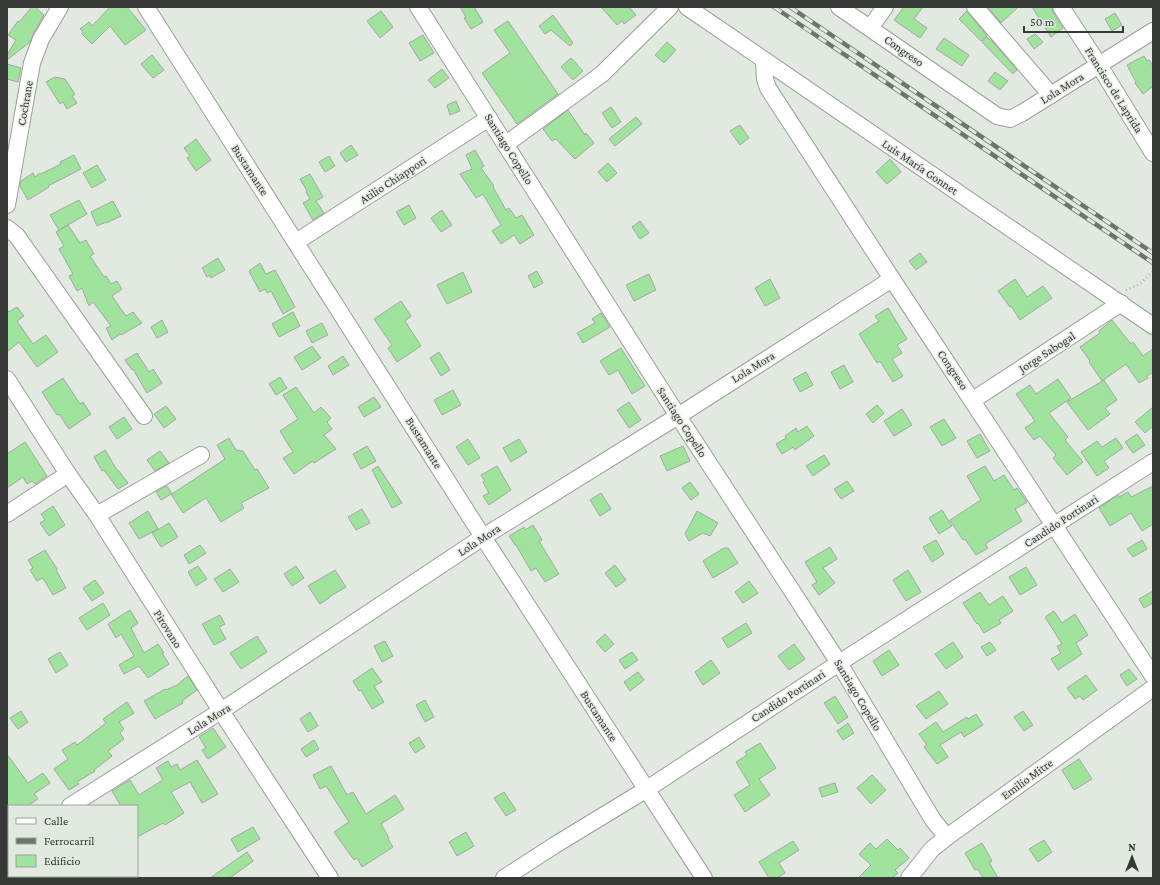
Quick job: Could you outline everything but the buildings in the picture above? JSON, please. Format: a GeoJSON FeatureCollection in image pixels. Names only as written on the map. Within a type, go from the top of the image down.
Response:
{"type":"FeatureCollection","features":[{"type":"Feature","properties":{"kind":"street","name":"Cochrane"},"geometry":{"type":"LineString","coordinates":[[7,205],[32,63],[41,39],[60,7]]}},
{"type":"Feature","properties":{"kind":"street","name":"Bustamante"},"geometry":{"type":"LineString","coordinates":[[146,7],[483,537],[704,878]]}},
{"type":"Feature","properties":{"kind":"street","name":"Santiago Copello"},"geometry":{"type":"LineString","coordinates":[[418,7],[678,416],[839,663],[933,820],[947,837]]}},
{"type":"Feature","properties":{"kind":"street"},"geometry":{"type":"LineString","coordinates":[[506,144],[602,74],[670,7]]}},
{"type":"Feature","properties":{"kind":"street","name":"Luis María Gonnet"},"geometry":{"type":"LineString","coordinates":[[687,7],[1153,326]]}},
{"type":"Feature","properties":{"kind":"street","name":"Congreso"},"geometry":{"type":"LineString","coordinates":[[839,7],[997,116],[1010,119]]}},
{"type":"Feature","properties":{"kind":"street"},"geometry":{"type":"LineString","coordinates":[[870,28],[885,7]]}},
{"type":"Feature","properties":{"kind":"street"},"geometry":{"type":"LineString","coordinates":[[975,7],[1051,95]]}},
{"type":"Feature","properties":{"kind":"street","name":"Francisco de Laprida"},"geometry":{"type":"LineString","coordinates":[[1061,7],[1099,65],[1153,153]]}},
{"type":"Feature","properties":{"kind":"street","name":"Lola Mora"},"geometry":{"type":"LineString","coordinates":[[1010,119],[1051,95],[1153,30]]}},
{"type":"Feature","properties":{"kind":"street","name":"Congreso"},"geometry":{"type":"LineString","coordinates":[[764,60],[765,79],[768,88],[1153,676]]}},
{"type":"Feature","properties":{"kind":"street","name":"Atilio Chiappori"},"geometry":{"type":"LineString","coordinates":[[296,242],[489,118]]}},
{"type":"Feature","properties":{"kind":"street"},"geometry":{"type":"LineString","coordinates":[[7,228],[17,236],[144,416]]}},
{"type":"Feature","properties":{"kind":"street","name":"Lola Mora"},"geometry":{"type":"LineString","coordinates":[[72,805],[221,711],[483,537],[678,416],[892,279]]}},
{"type":"Feature","properties":{"kind":"street","name":"Jorge Sabogal"},"geometry":{"type":"LineString","coordinates":[[973,400],[1121,303]]}},
{"type":"Feature","properties":{"kind":"street","name":"Pirovano"},"geometry":{"type":"LineString","coordinates":[[7,379],[68,474],[97,515],[221,711],[330,878]]}},
{"type":"Feature","properties":{"kind":"street"},"geometry":{"type":"LineString","coordinates":[[97,515],[201,455]]}},
{"type":"Feature","properties":{"kind":"street","name":"Candido Portinari"},"geometry":{"type":"LineString","coordinates":[[504,878],[555,844],[647,789],[839,663],[1153,462]]}},
{"type":"Feature","properties":{"kind":"street"},"geometry":{"type":"LineString","coordinates":[[7,514],[68,474]]}},
{"type":"Feature","properties":{"kind":"street","name":"Emilio Mitre"},"geometry":{"type":"LineString","coordinates":[[908,878],[932,849],[947,837],[1153,688]]}},
{"type":"Feature","properties":{"kind":"path"},"geometry":{"type":"LineString","coordinates":[[1121,303],[1123,293],[1127,289],[1140,284],[1153,271]]}},
{"type":"Feature","properties":{"kind":"railway"},"geometry":{"type":"LineString","coordinates":[[774,7],[1153,263]]}},
{"type":"Feature","properties":{"kind":"railway"},"geometry":{"type":"LineString","coordinates":[[790,7],[1153,253]]}}]}
